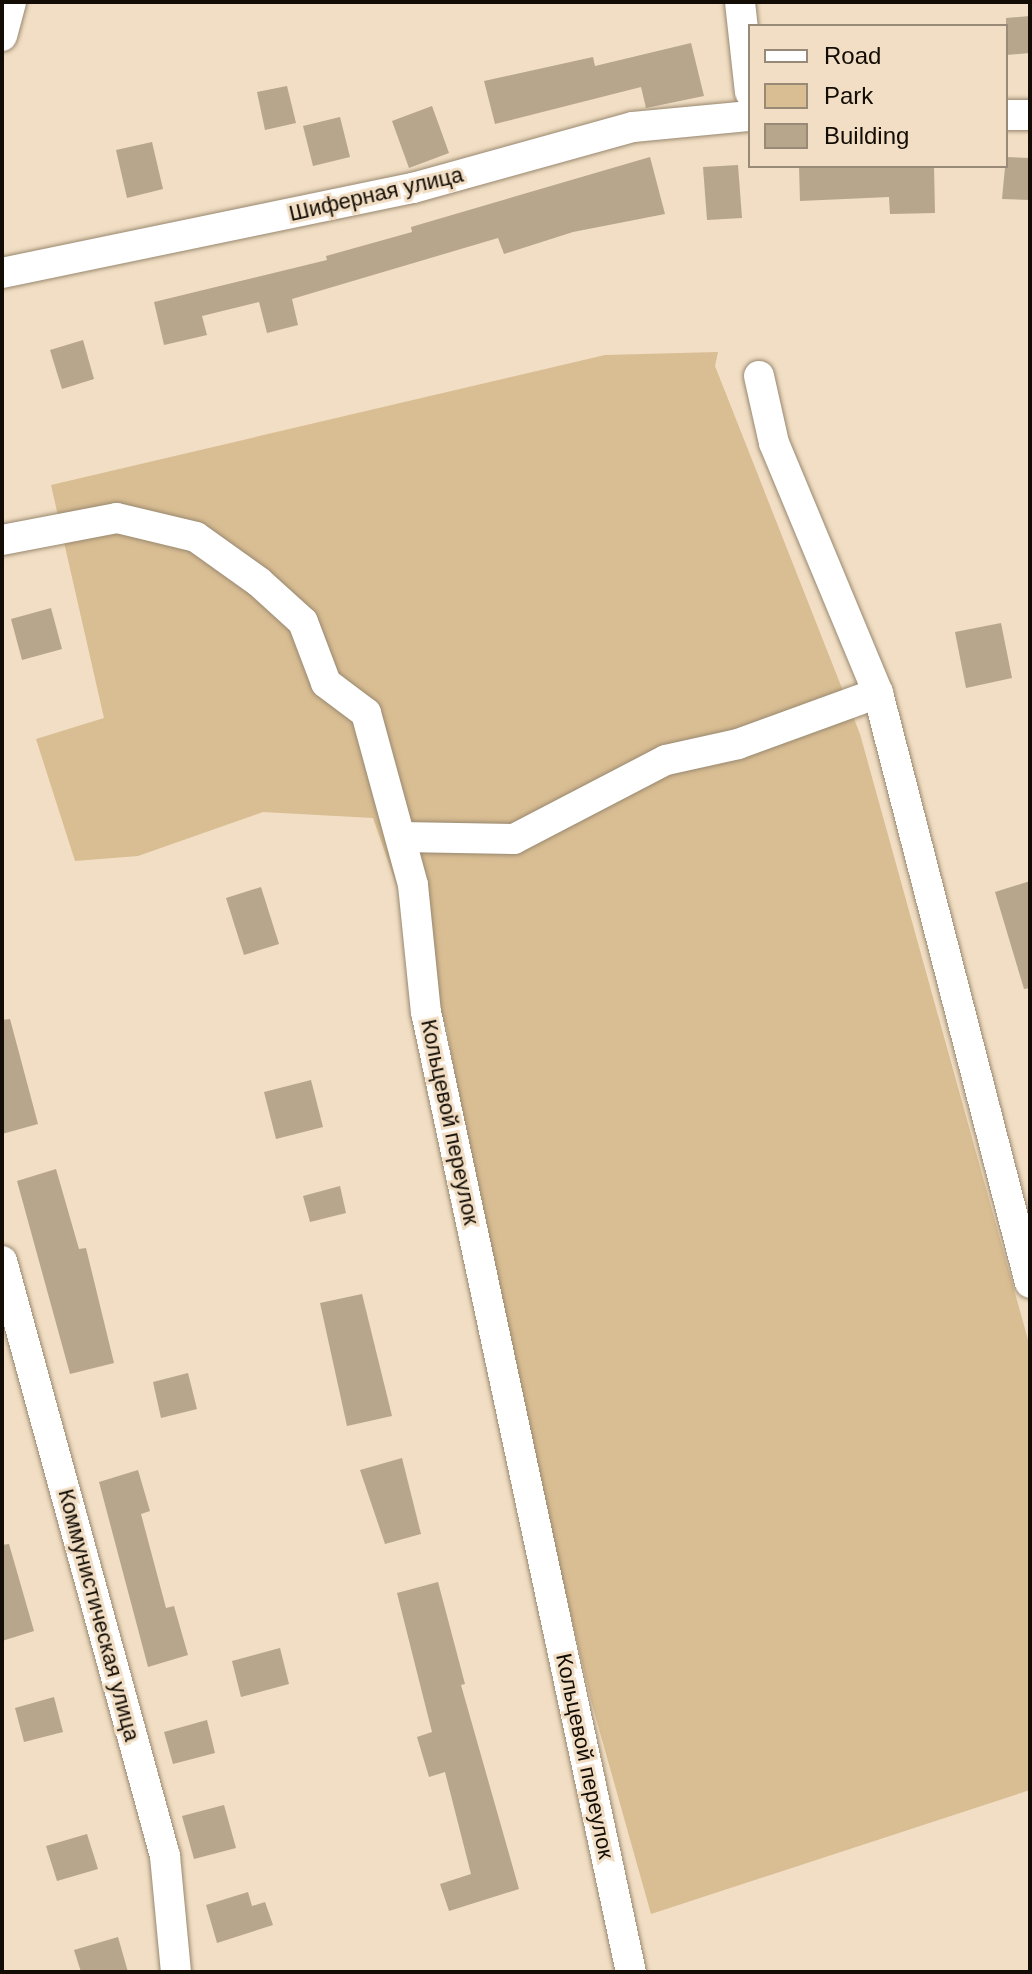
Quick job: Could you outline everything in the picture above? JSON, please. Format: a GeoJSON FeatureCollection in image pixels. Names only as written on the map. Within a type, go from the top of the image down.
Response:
{"type":"FeatureCollection","features":[{"type":"Feature","properties":{"kind":"street"},"geometry":{"type":"LineString","coordinates":[[2,36],[11,2]]}},
{"type":"Feature","properties":{"kind":"street"},"geometry":{"type":"LineString","coordinates":[[740,2],[748,74]]}},
{"type":"Feature","properties":{"kind":"street"},"geometry":{"type":"LineString","coordinates":[[1008,115],[1030,115]]}},
{"type":"Feature","properties":{"kind":"street","name":"Шиферная улица"},"geometry":{"type":"LineString","coordinates":[[2,273],[413,188],[633,127],[748,116]]}},
{"type":"Feature","properties":{"kind":"street"},"geometry":{"type":"LineString","coordinates":[[759,376],[774,443],[878,693],[1030,1283]]}},
{"type":"Feature","properties":{"kind":"street","name":"Кольцевой переулок"},"geometry":{"type":"LineString","coordinates":[[2,540],[117,518],[196,537],[259,582],[303,622],[326,683],[366,713],[413,885],[426,1012],[631,1972]]}},
{"type":"Feature","properties":{"kind":"street"},"geometry":{"type":"LineString","coordinates":[[401,837],[514,839],[666,760],[738,744],[878,693]]}},
{"type":"Feature","properties":{"kind":"street","name":"Коммунистическая улица"},"geometry":{"type":"LineString","coordinates":[[2,1261],[165,1856],[176,1972]]}},
{"type":"Feature","properties":{"kind":"green space"},"geometry":{"type":"Polygon","coordinates":[[[718,352],[715,366],[860,734],[1030,1347],[1030,1790],[651,1914],[592,1704],[489,1271],[447,1030],[373,818],[263,812],[138,856],[75,861],[36,739],[104,718],[51,485],[605,355],[718,352]]]}},
{"type":"Feature","properties":{"kind":"building"},"geometry":{"type":"Polygon","coordinates":[[[1030,16],[1030,53],[1008,55],[1006,18],[1030,16]]]}},
{"type":"Feature","properties":{"kind":"building"},"geometry":{"type":"Polygon","coordinates":[[[691,43],[704,96],[646,108],[641,87],[495,124],[484,81],[593,57],[595,66],[691,43]]]}},
{"type":"Feature","properties":{"kind":"building"},"geometry":{"type":"Polygon","coordinates":[[[287,86],[296,123],[265,130],[257,92],[287,86]]]}},
{"type":"Feature","properties":{"kind":"building"},"geometry":{"type":"Polygon","coordinates":[[[432,106],[449,153],[409,168],[392,121],[432,106]]]}},
{"type":"Feature","properties":{"kind":"building"},"geometry":{"type":"Polygon","coordinates":[[[340,117],[350,157],[313,166],[303,126],[340,117]]]}},
{"type":"Feature","properties":{"kind":"building"},"geometry":{"type":"Polygon","coordinates":[[[152,142],[163,189],[127,198],[116,150],[152,142]]]}},
{"type":"Feature","properties":{"kind":"building"},"geometry":{"type":"Polygon","coordinates":[[[650,157],[665,214],[573,232],[504,254],[498,238],[292,299],[298,325],[267,333],[259,302],[202,316],[207,335],[164,345],[154,302],[327,260],[326,256],[412,232],[411,227],[650,157]]]}},
{"type":"Feature","properties":{"kind":"building"},"geometry":{"type":"Polygon","coordinates":[[[1008,157],[1030,158],[1030,200],[1002,199],[1008,157]]]}},
{"type":"Feature","properties":{"kind":"building"},"geometry":{"type":"Polygon","coordinates":[[[738,165],[742,218],[707,220],[703,167],[738,165]]]}},
{"type":"Feature","properties":{"kind":"building"},"geometry":{"type":"Polygon","coordinates":[[[799,168],[934,168],[935,213],[890,214],[889,197],[800,201],[799,168]]]}},
{"type":"Feature","properties":{"kind":"building"},"geometry":{"type":"Polygon","coordinates":[[[83,340],[94,379],[62,389],[50,350],[83,340]]]}},
{"type":"Feature","properties":{"kind":"building"},"geometry":{"type":"Polygon","coordinates":[[[51,608],[62,649],[22,660],[11,619],[51,608]]]}},
{"type":"Feature","properties":{"kind":"building"},"geometry":{"type":"Polygon","coordinates":[[[1001,623],[1012,678],[966,688],[955,632],[1001,623]]]}},
{"type":"Feature","properties":{"kind":"building"},"geometry":{"type":"Polygon","coordinates":[[[1030,881],[1030,988],[1024,989],[995,892],[1030,881]]]}},
{"type":"Feature","properties":{"kind":"building"},"geometry":{"type":"Polygon","coordinates":[[[261,887],[279,944],[244,955],[226,898],[261,887]]]}},
{"type":"Feature","properties":{"kind":"building"},"geometry":{"type":"Polygon","coordinates":[[[10,1019],[38,1124],[2,1134],[2,1020],[10,1019]]]}},
{"type":"Feature","properties":{"kind":"building"},"geometry":{"type":"Polygon","coordinates":[[[311,1080],[323,1127],[276,1139],[264,1092],[311,1080]]]}},
{"type":"Feature","properties":{"kind":"building"},"geometry":{"type":"Polygon","coordinates":[[[56,1169],[79,1249],[86,1248],[114,1363],[70,1374],[17,1181],[56,1169]]]}},
{"type":"Feature","properties":{"kind":"building"},"geometry":{"type":"Polygon","coordinates":[[[340,1186],[346,1213],[310,1222],[303,1196],[340,1186]]]}},
{"type":"Feature","properties":{"kind":"building"},"geometry":{"type":"Polygon","coordinates":[[[362,1294],[392,1416],[347,1426],[320,1303],[362,1294]]]}},
{"type":"Feature","properties":{"kind":"building"},"geometry":{"type":"Polygon","coordinates":[[[188,1373],[197,1409],[161,1418],[153,1382],[188,1373]]]}},
{"type":"Feature","properties":{"kind":"building"},"geometry":{"type":"Polygon","coordinates":[[[402,1458],[421,1534],[385,1544],[360,1470],[402,1458]]]}},
{"type":"Feature","properties":{"kind":"building"},"geometry":{"type":"Polygon","coordinates":[[[138,1470],[150,1511],[141,1514],[166,1608],[174,1606],[188,1655],[148,1667],[99,1482],[138,1470]]]}},
{"type":"Feature","properties":{"kind":"building"},"geometry":{"type":"Polygon","coordinates":[[[9,1544],[34,1631],[2,1641],[2,1545],[9,1544]]]}},
{"type":"Feature","properties":{"kind":"building"},"geometry":{"type":"Polygon","coordinates":[[[438,1582],[465,1684],[461,1685],[519,1889],[449,1911],[440,1884],[471,1874],[445,1772],[429,1777],[417,1737],[432,1732],[397,1593],[438,1582]]]}},
{"type":"Feature","properties":{"kind":"building"},"geometry":{"type":"Polygon","coordinates":[[[280,1648],[289,1684],[241,1697],[232,1661],[280,1648]]]}},
{"type":"Feature","properties":{"kind":"building"},"geometry":{"type":"Polygon","coordinates":[[[54,1697],[63,1732],[24,1742],[15,1708],[54,1697]]]}},
{"type":"Feature","properties":{"kind":"building"},"geometry":{"type":"Polygon","coordinates":[[[207,1720],[215,1753],[173,1764],[164,1732],[207,1720]]]}},
{"type":"Feature","properties":{"kind":"building"},"geometry":{"type":"Polygon","coordinates":[[[224,1805],[236,1848],[194,1859],[182,1816],[224,1805]]]}},
{"type":"Feature","properties":{"kind":"building"},"geometry":{"type":"Polygon","coordinates":[[[87,1834],[98,1869],[57,1881],[46,1846],[87,1834]]]}},
{"type":"Feature","properties":{"kind":"building"},"geometry":{"type":"Polygon","coordinates":[[[248,1892],[252,1906],[265,1902],[273,1925],[217,1943],[206,1905],[248,1892]]]}},
{"type":"Feature","properties":{"kind":"building"},"geometry":{"type":"Polygon","coordinates":[[[118,1937],[128,1972],[81,1972],[74,1950],[118,1937]]]}}]}
